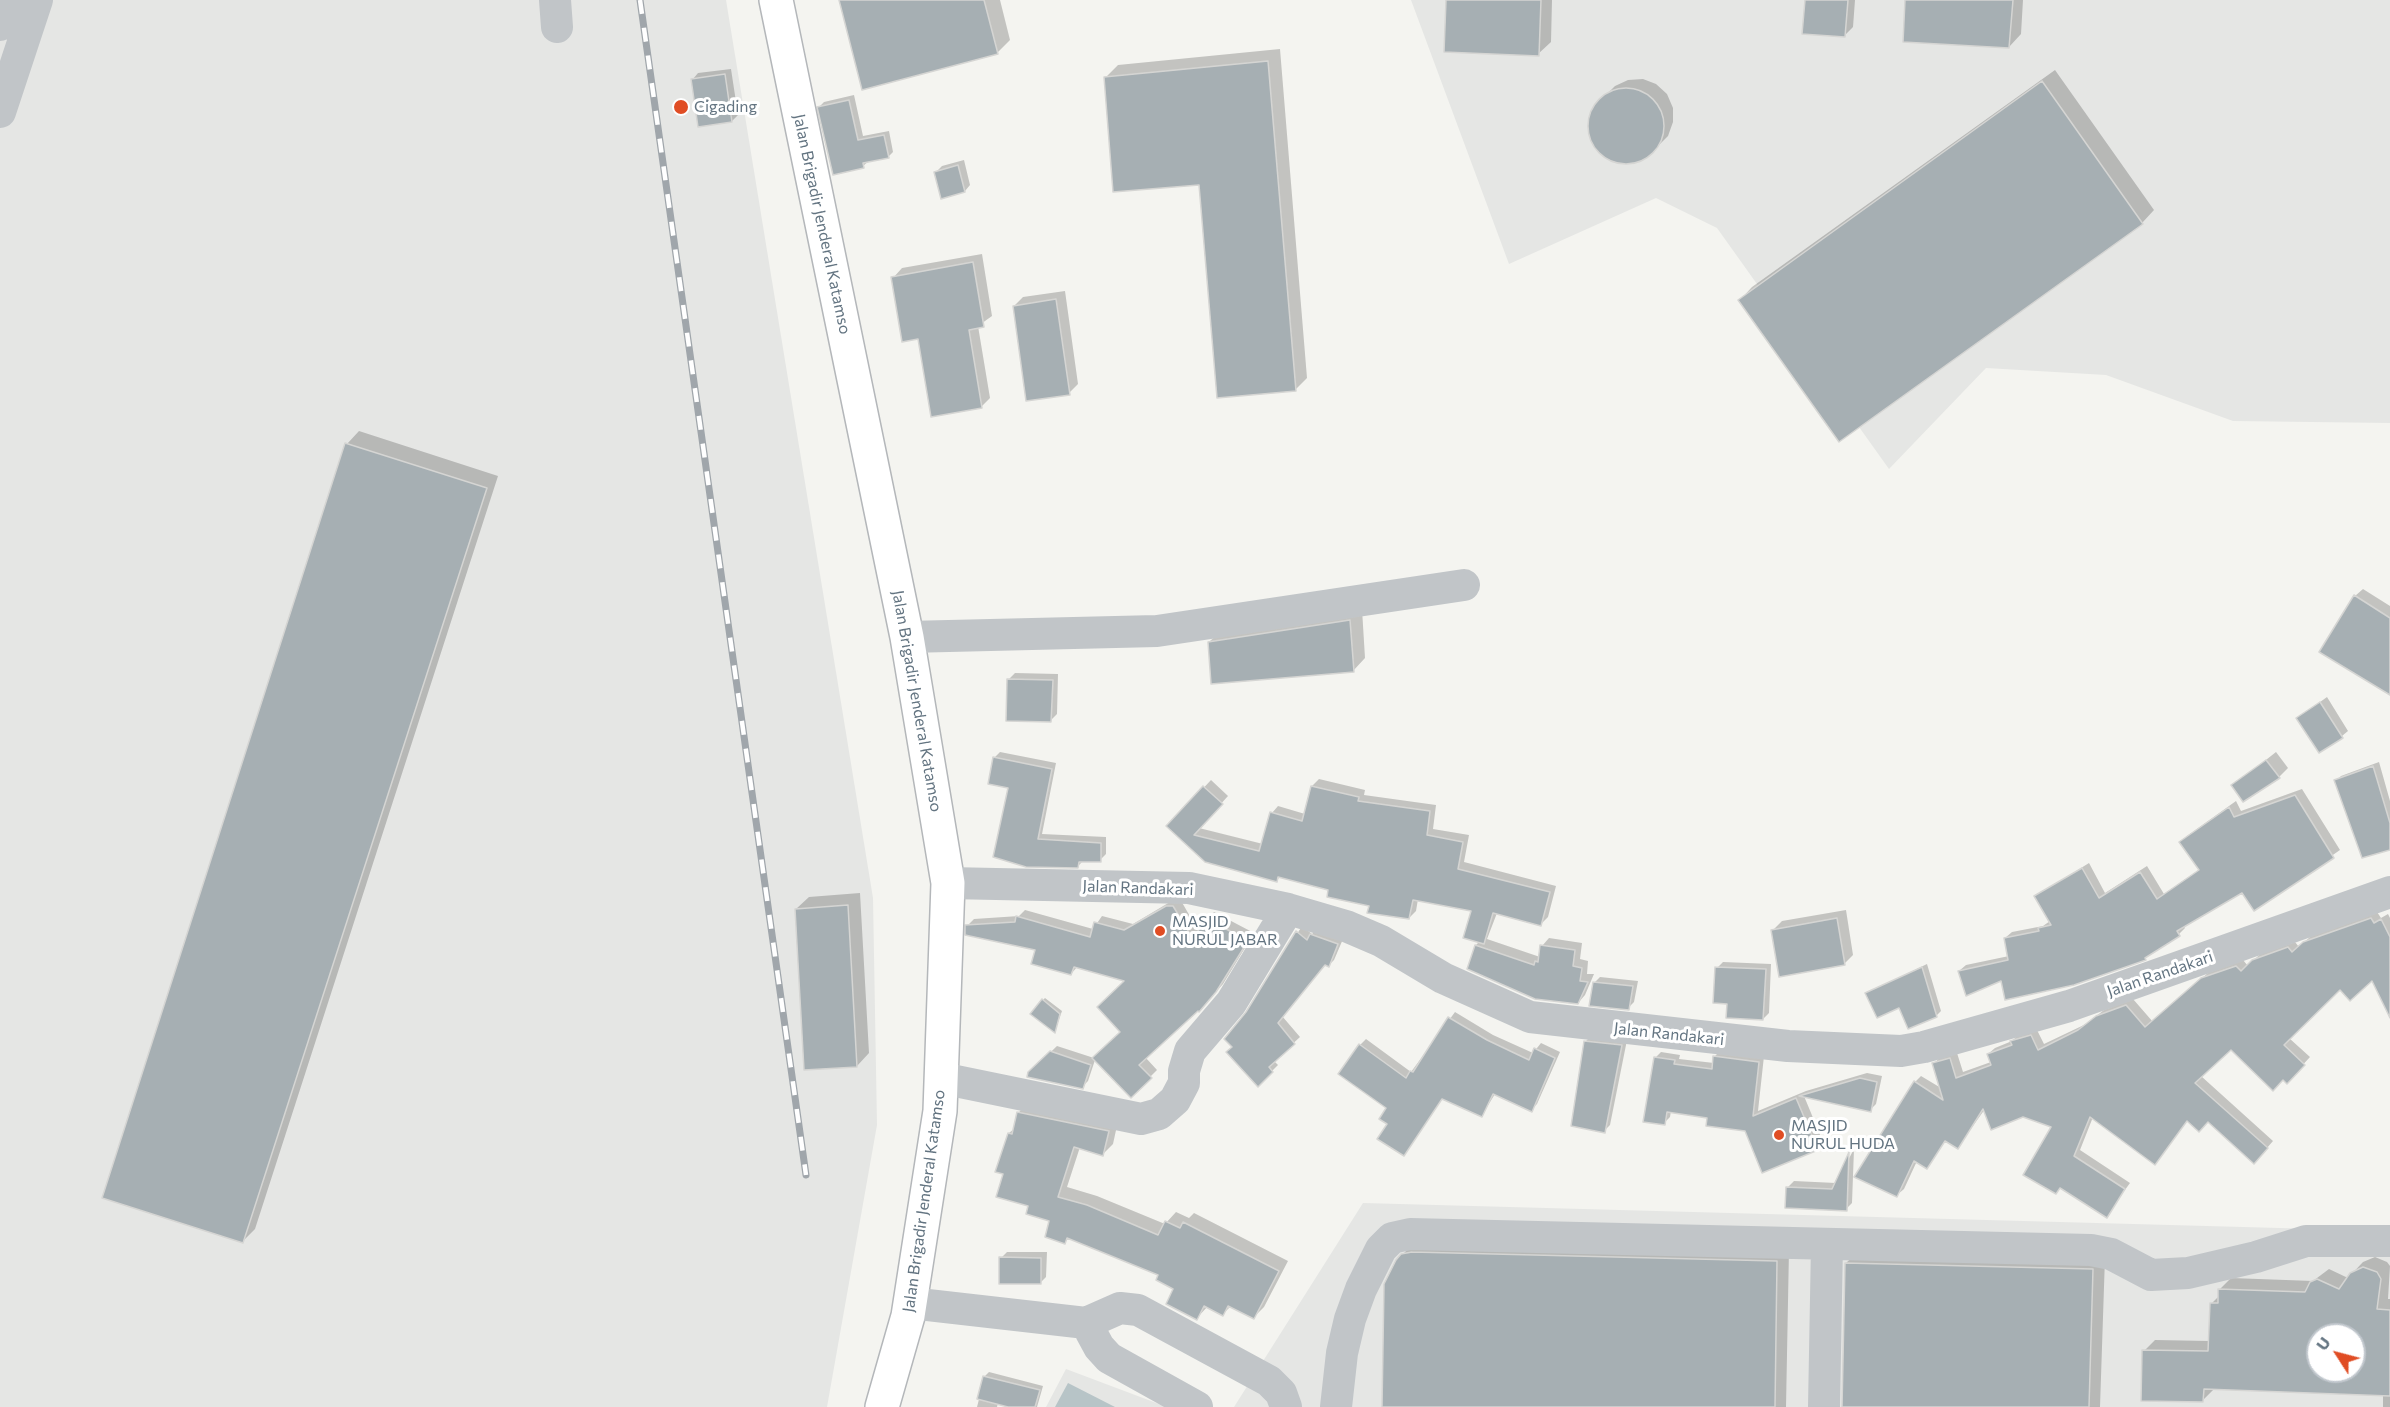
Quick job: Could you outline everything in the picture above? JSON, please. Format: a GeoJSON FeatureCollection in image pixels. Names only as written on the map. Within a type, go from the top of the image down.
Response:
{"type":"FeatureCollection","features":[{"type":"Feature","properties":{"kind":"highway","name":"Jalan Brigadir Jenderal Katamso"},"geometry":{"type":"LineString","coordinates":[[776,0],[907,637],[948,883],[940,1111],[910,1304],[882,1407]]}},
{"type":"Feature","properties":{"kind":"street"},"geometry":{"type":"LineString","coordinates":[[0,25],[8,0]]}},
{"type":"Feature","properties":{"kind":"street"},"geometry":{"type":"LineString","coordinates":[[0,112],[37,0]]}},
{"type":"Feature","properties":{"kind":"street"},"geometry":{"type":"LineString","coordinates":[[907,637],[1157,631],[1464,585]]}},
{"type":"Feature","properties":{"kind":"street","name":"Jalan Randakari"},"geometry":{"type":"LineString","coordinates":[[948,883],[1189,888],[1288,909],[1346,926],[1373,937],[1443,978],[1530,1017],[1788,1046],[1901,1051],[1924,1047],[2068,1006],[2390,892]]}},
{"type":"Feature","properties":{"kind":"street"},"geometry":{"type":"LineString","coordinates":[[941,1078],[1141,1119],[1159,1114],[1175,1100],[1184,1083],[1184,1071],[1190,1051],[1231,1003],[1288,909]]}},
{"type":"Feature","properties":{"kind":"street"},"geometry":{"type":"LineString","coordinates":[[1336,1407],[1342,1353],[1350,1319],[1370,1269],[1392,1238],[1432,1233],[2091,1250],[2111,1254],[2151,1275],[2188,1273],[2256,1257],[2306,1241],[2390,1241]]}},
{"type":"Feature","properties":{"kind":"street"},"geometry":{"type":"LineString","coordinates":[[1824,1407],[1827,1244]]}},
{"type":"Feature","properties":{"kind":"street"},"geometry":{"type":"LineString","coordinates":[[910,1304],[1086,1323],[1120,1308],[1138,1310],[1269,1382],[1281,1393],[1286,1407]]}},
{"type":"Feature","properties":{"kind":"street"},"geometry":{"type":"LineString","coordinates":[[1086,1323],[1099,1347],[1109,1358],[1197,1407]]}},
{"type":"Feature","properties":{"kind":"shaded area"},"geometry":{"type":"Polygon","coordinates":[[[0,0],[726,0],[873,898],[877,1125],[827,1407],[0,1407],[0,0]]]}},
{"type":"Feature","properties":{"kind":"shaded area"},"geometry":{"type":"Polygon","coordinates":[[[1411,0],[2390,0],[2390,423],[2233,421],[2106,375],[1986,368],[1889,469],[1717,228],[1656,198],[1509,264],[1411,0]]]}},
{"type":"Feature","properties":{"kind":"shaded area"},"geometry":{"type":"Polygon","coordinates":[[[1363,1203],[2390,1231],[2390,1407],[1234,1407],[1363,1203]]]}},
{"type":"Feature","properties":{"kind":"shaded area"},"geometry":{"type":"Polygon","coordinates":[[[1066,1369],[1167,1407],[1046,1407],[1066,1369]]]}},
{"type":"Feature","properties":{"kind":"shaded area"},"geometry":{"type":"Polygon","coordinates":[[[1068,1383],[1115,1407],[1055,1407],[1068,1383]]]}},
{"type":"Feature","properties":{"kind":"building"},"geometry":{"type":"Polygon","coordinates":[[[839,0],[984,0],[998,54],[862,90],[839,0]]]}},
{"type":"Feature","properties":{"kind":"building"},"geometry":{"type":"Polygon","coordinates":[[[1446,0],[1541,0],[1539,56],[1444,52],[1446,0]]]}},
{"type":"Feature","properties":{"kind":"building"},"geometry":{"type":"Polygon","coordinates":[[[1805,0],[1848,0],[1845,37],[1802,34],[1805,0]]]}},
{"type":"Feature","properties":{"kind":"building"},"geometry":{"type":"Polygon","coordinates":[[[1905,0],[2013,0],[2009,48],[1903,42],[1905,0]]]}},
{"type":"Feature","properties":{"kind":"building"},"geometry":{"type":"Polygon","coordinates":[[[1268,61],[1296,391],[1217,398],[1199,185],[1113,192],[1104,77],[1268,61]]]}},
{"type":"Feature","properties":{"kind":"building"},"geometry":{"type":"Polygon","coordinates":[[[725,74],[732,122],[698,127],[691,79],[725,74]]]}},
{"type":"Feature","properties":{"kind":"building"},"geometry":{"type":"Polygon","coordinates":[[[2042,81],[2143,224],[1839,442],[1738,300],[2042,81]]]}},
{"type":"Feature","properties":{"kind":"building"},"geometry":{"type":"Polygon","coordinates":[[[1619,88],[1633,88],[1647,94],[1658,105],[1664,119],[1661,141],[1653,153],[1633,164],[1619,164],[1605,158],[1594,147],[1588,133],[1588,119],[1594,105],[1605,94],[1619,88]]]}},
{"type":"Feature","properties":{"kind":"building"},"geometry":{"type":"Polygon","coordinates":[[[849,100],[858,140],[884,135],[889,158],[863,163],[864,168],[833,175],[817,107],[849,100]]]}},
{"type":"Feature","properties":{"kind":"building"},"geometry":{"type":"Polygon","coordinates":[[[958,165],[965,192],[941,199],[934,172],[958,165]]]}},
{"type":"Feature","properties":{"kind":"building"},"geometry":{"type":"Polygon","coordinates":[[[973,262],[984,327],[969,330],[982,408],[931,417],[918,339],[902,342],[891,277],[973,262]]]}},
{"type":"Feature","properties":{"kind":"building"},"geometry":{"type":"Polygon","coordinates":[[[1056,299],[1070,395],[1026,401],[1013,306],[1056,299]]]}},
{"type":"Feature","properties":{"kind":"building"},"geometry":{"type":"Polygon","coordinates":[[[345,443],[487,488],[243,1243],[102,1198],[345,443]]]}},
{"type":"Feature","properties":{"kind":"building"},"geometry":{"type":"Polygon","coordinates":[[[2354,595],[2390,618],[2390,695],[2319,652],[2354,595]]]}},
{"type":"Feature","properties":{"kind":"building"},"geometry":{"type":"Polygon","coordinates":[[[1350,620],[1354,672],[1211,684],[1208,642],[1350,620]]]}},
{"type":"Feature","properties":{"kind":"building"},"geometry":{"type":"Polygon","coordinates":[[[1007,679],[1053,680],[1051,722],[1006,721],[1007,679]]]}},
{"type":"Feature","properties":{"kind":"building"},"geometry":{"type":"Polygon","coordinates":[[[2320,702],[2343,738],[2319,753],[2296,718],[2320,702]]]}},
{"type":"Feature","properties":{"kind":"building"},"geometry":{"type":"Polygon","coordinates":[[[993,757],[1052,769],[1038,839],[1101,843],[1101,862],[1079,862],[1078,868],[1026,867],[993,857],[1008,788],[988,784],[993,757]]]}},
{"type":"Feature","properties":{"kind":"building"},"geometry":{"type":"Polygon","coordinates":[[[2266,760],[2280,778],[2243,802],[2231,785],[2266,760]]]}},
{"type":"Feature","properties":{"kind":"building"},"geometry":{"type":"Polygon","coordinates":[[[2373,766],[2390,823],[2390,850],[2362,858],[2334,780],[2373,766]]]}},
{"type":"Feature","properties":{"kind":"building"},"geometry":{"type":"Polygon","coordinates":[[[1203,786],[1223,804],[1194,835],[1259,851],[1270,812],[1302,821],[1311,786],[1359,797],[1358,801],[1430,811],[1427,835],[1463,842],[1458,869],[1550,892],[1541,926],[1493,913],[1484,944],[1463,938],[1471,911],[1413,900],[1409,919],[1367,913],[1369,906],[1327,897],[1328,890],[1278,877],[1277,882],[1205,862],[1166,826],[1203,786]]]}},
{"type":"Feature","properties":{"kind":"building"},"geometry":{"type":"Polygon","coordinates":[[[2295,795],[2334,858],[2254,911],[2242,893],[2177,931],[2180,936],[2145,958],[2146,960],[2074,985],[2005,1000],[2001,981],[1966,996],[1958,971],[2008,960],[2004,938],[2039,931],[2038,928],[2051,925],[2034,896],[2082,868],[2099,898],[2140,872],[2157,899],[2199,870],[2179,842],[2229,807],[2234,817],[2295,795]]]}},
{"type":"Feature","properties":{"kind":"building"},"geometry":{"type":"Polygon","coordinates":[[[848,905],[857,1067],[804,1070],[795,909],[848,905]]]}},
{"type":"Feature","properties":{"kind":"building"},"geometry":{"type":"Polygon","coordinates":[[[1166,906],[1173,906],[1193,939],[1206,918],[1248,941],[1216,992],[1199,1012],[1139,1065],[1152,1078],[1131,1098],[1092,1058],[1120,1032],[1097,1007],[1124,981],[1074,967],[1071,975],[1031,964],[1035,950],[965,935],[965,925],[1015,922],[1016,916],[1090,937],[1094,922],[1124,930],[1166,906]]]}},
{"type":"Feature","properties":{"kind":"building"},"geometry":{"type":"Polygon","coordinates":[[[1837,918],[1845,965],[1779,977],[1771,930],[1837,918]]]}},
{"type":"Feature","properties":{"kind":"building"},"geometry":{"type":"Polygon","coordinates":[[[2371,918],[2374,923],[2381,919],[2390,937],[2390,1018],[2372,981],[2350,1001],[2340,990],[2284,1045],[2305,1065],[2287,1084],[2283,1080],[2273,1091],[2231,1050],[2195,1083],[2268,1148],[2254,1164],[2208,1122],[2199,1132],[2187,1121],[2155,1165],[2090,1117],[2074,1156],[2125,1189],[2107,1218],[2060,1188],[2056,1194],[2023,1175],[2051,1127],[2023,1117],[1991,1130],[1983,1109],[1958,1149],[1945,1141],[1927,1169],[1914,1161],[1897,1197],[1854,1177],[1914,1081],[1943,1100],[1932,1063],[1950,1058],[1956,1078],[1991,1065],[1987,1054],[2012,1045],[2010,1041],[2031,1035],[2038,1050],[2078,1030],[2096,1016],[2126,1005],[2145,1027],[2201,978],[2236,966],[2241,971],[2252,960],[2288,947],[2292,952],[2303,942],[2371,918]]]}},
{"type":"Feature","properties":{"kind":"building"},"geometry":{"type":"Polygon","coordinates":[[[1296,931],[1307,940],[1310,934],[1338,944],[1329,967],[1325,965],[1278,1023],[1295,1044],[1269,1067],[1273,1072],[1258,1087],[1226,1052],[1232,1047],[1224,1039],[1246,1012],[1296,931]]]}},
{"type":"Feature","properties":{"kind":"building"},"geometry":{"type":"Polygon","coordinates":[[[1475,945],[1534,965],[1535,961],[1538,962],[1540,945],[1575,950],[1573,966],[1582,968],[1580,981],[1588,982],[1578,1004],[1535,999],[1467,969],[1475,945]]]}},
{"type":"Feature","properties":{"kind":"building"},"geometry":{"type":"Polygon","coordinates":[[[1715,967],[1766,969],[1763,1020],[1726,1018],[1727,1004],[1713,1003],[1715,967]]]}},
{"type":"Feature","properties":{"kind":"building"},"geometry":{"type":"Polygon","coordinates":[[[1922,967],[1937,1017],[1908,1029],[1899,1008],[1877,1018],[1865,993],[1922,967]]]}},
{"type":"Feature","properties":{"kind":"building"},"geometry":{"type":"Polygon","coordinates":[[[1593,982],[1633,986],[1629,1010],[1589,1006],[1593,982]]]}},
{"type":"Feature","properties":{"kind":"building"},"geometry":{"type":"Polygon","coordinates":[[[1042,999],[1060,1014],[1055,1033],[1030,1014],[1042,999]]]}},
{"type":"Feature","properties":{"kind":"building"},"geometry":{"type":"Polygon","coordinates":[[[1448,1017],[1487,1040],[1529,1060],[1534,1048],[1555,1058],[1532,1112],[1493,1094],[1482,1117],[1442,1099],[1404,1156],[1377,1139],[1387,1124],[1379,1119],[1386,1108],[1338,1074],[1359,1044],[1406,1078],[1410,1071],[1413,1072],[1448,1017]]]}},
{"type":"Feature","properties":{"kind":"building"},"geometry":{"type":"Polygon","coordinates":[[[1584,1041],[1622,1045],[1605,1133],[1571,1126],[1584,1041]]]}},
{"type":"Feature","properties":{"kind":"building"},"geometry":{"type":"Polygon","coordinates":[[[1050,1051],[1091,1065],[1083,1089],[1027,1077],[1028,1072],[1050,1051]]]}},
{"type":"Feature","properties":{"kind":"building"},"geometry":{"type":"Polygon","coordinates":[[[1713,1056],[1759,1062],[1753,1116],[1796,1098],[1818,1150],[1762,1173],[1745,1131],[1706,1126],[1707,1118],[1667,1112],[1665,1125],[1643,1122],[1654,1057],[1675,1060],[1674,1064],[1712,1069],[1713,1056]]]}},
{"type":"Feature","properties":{"kind":"building"},"geometry":{"type":"Polygon","coordinates":[[[1860,1078],[1877,1082],[1871,1112],[1799,1096],[1860,1078]]]}},
{"type":"Feature","properties":{"kind":"building"},"geometry":{"type":"Polygon","coordinates":[[[1017,1112],[1109,1131],[1103,1156],[1074,1147],[1058,1197],[1087,1205],[1158,1235],[1165,1221],[1180,1228],[1183,1222],[1279,1271],[1254,1319],[1228,1306],[1223,1316],[1204,1306],[1197,1320],[1166,1304],[1173,1289],[1156,1280],[1158,1275],[1067,1238],[1065,1244],[1045,1237],[1049,1221],[1026,1214],[1028,1206],[996,1197],[1003,1174],[995,1172],[1008,1133],[1012,1134],[1017,1112]]]}},
{"type":"Feature","properties":{"kind":"building"},"geometry":{"type":"Polygon","coordinates":[[[1849,1152],[1847,1211],[1785,1208],[1786,1187],[1832,1189],[1849,1152]]]}},
{"type":"Feature","properties":{"kind":"building"},"geometry":{"type":"Polygon","coordinates":[[[1412,1252],[1777,1261],[1775,1407],[1382,1407],[1384,1284],[1401,1254],[1412,1252]]]}},
{"type":"Feature","properties":{"kind":"building"},"geometry":{"type":"Polygon","coordinates":[[[999,1257],[1041,1258],[1041,1284],[999,1284],[999,1257]]]}},
{"type":"Feature","properties":{"kind":"building"},"geometry":{"type":"Polygon","coordinates":[[[1845,1263],[2093,1269],[2089,1407],[1842,1407],[1845,1263]]]}},
{"type":"Feature","properties":{"kind":"building"},"geometry":{"type":"Polygon","coordinates":[[[2363,1267],[2377,1272],[2381,1279],[2377,1309],[2390,1310],[2390,1396],[2204,1389],[2203,1402],[2141,1401],[2142,1350],[2208,1351],[2210,1303],[2218,1303],[2218,1289],[2305,1292],[2310,1282],[2317,1279],[2339,1289],[2350,1273],[2363,1267]]]}},
{"type":"Feature","properties":{"kind":"building"},"geometry":{"type":"Polygon","coordinates":[[[983,1376],[1040,1390],[1035,1407],[1008,1407],[977,1399],[983,1376]]]}},
{"type":"Feature","properties":{"kind":"railway"},"geometry":{"type":"LineString","coordinates":[[640,0],[806,1175]]}},
{"type":"Feature","properties":{"kind":"place","name":"Cigading"},"geometry":{"type":"Point","coordinates":[681,107]}},
{"type":"Feature","properties":{"kind":"place","name":"MASJID NURUL JABAR"},"geometry":{"type":"Point","coordinates":[1160,931]}},
{"type":"Feature","properties":{"kind":"place","name":"MASJID NURUL HUDA"},"geometry":{"type":"Point","coordinates":[1779,1135]}}]}
